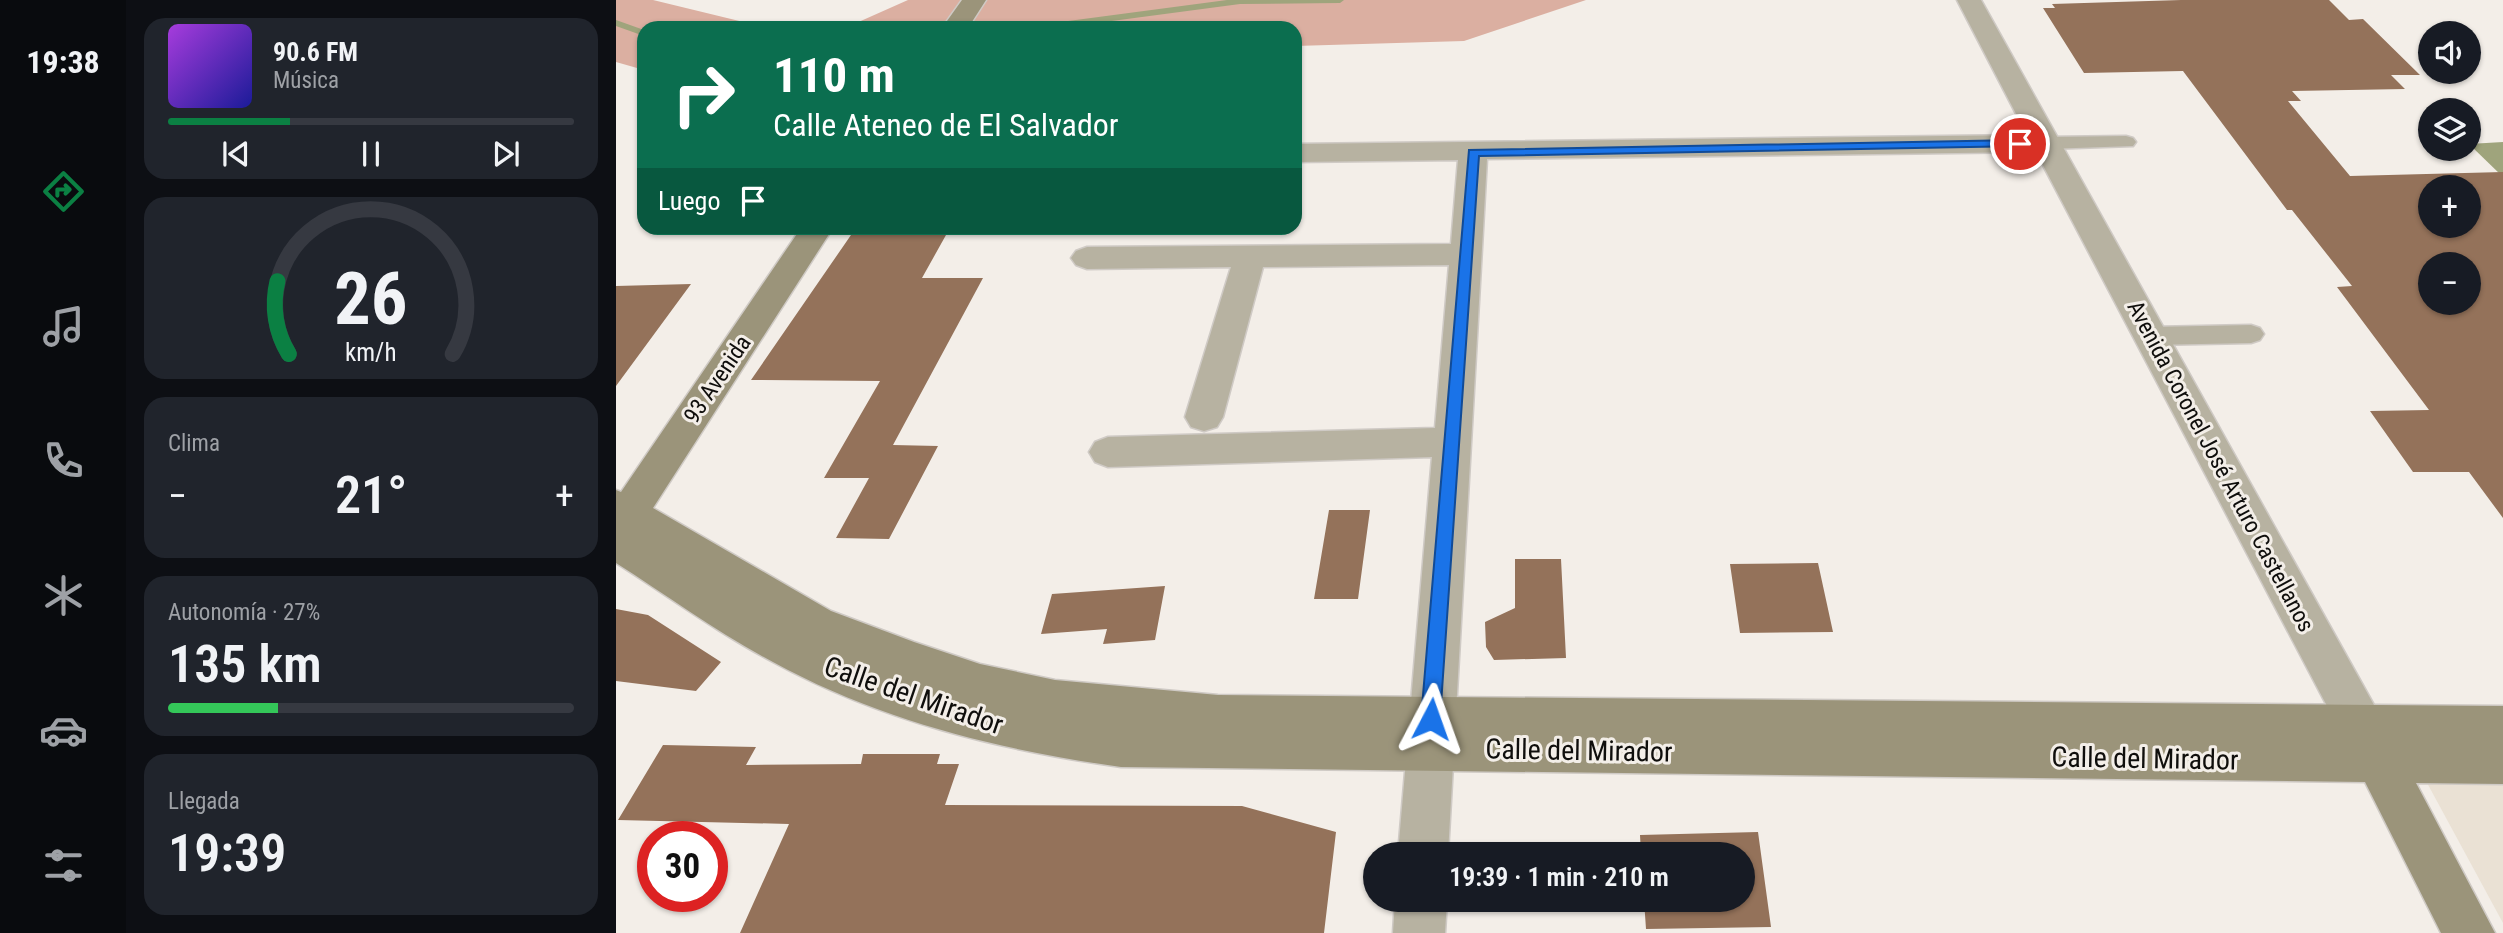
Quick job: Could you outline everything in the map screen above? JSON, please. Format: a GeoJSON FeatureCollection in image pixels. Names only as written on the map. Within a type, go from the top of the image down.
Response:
{"type":"FeatureCollection","features":[{"type":"Feature","properties":{"kind":"main road"},"geometry":{"type":"LineString","coordinates":[[960,21],[974,0]]}},
{"type":"Feature","properties":{"kind":"main road","name":"93 Avenida"},"geometry":{"type":"LineString","coordinates":[[619,523],[812,235]]}},
{"type":"Feature","properties":{"kind":"main road","name":"Calle del Mirador"},"geometry":{"type":"LineString","coordinates":[[619,523],[789,649],[879,689],[976,721],[1040,735],[1121,745],[1430,733],[2371,745],[2503,761]]}},
{"type":"Feature","properties":{"kind":"main road","name":"Calle del Mirador"},"geometry":{"type":"LineString","coordinates":[[2371,745],[2503,728]]}},
{"type":"Feature","properties":{"kind":"main road","name":"Avenida Coronel José Arturo Castellanos"},"geometry":{"type":"LineString","coordinates":[[2371,745],[2469,933]]}},
{"type":"Feature","properties":{"kind":"street","name":"Avenida Coronel José Arturo Castellanos"},"geometry":{"type":"LineString","coordinates":[[1969,0],[2371,745]]}},
{"type":"Feature","properties":{"kind":"street"},"geometry":{"type":"LineString","coordinates":[[1302,153],[2047,144]]}},
{"type":"Feature","properties":{"kind":"street"},"geometry":{"type":"LineString","coordinates":[[1424,842],[1473,152]]}},
{"type":"Feature","properties":{"kind":"street"},"geometry":{"type":"LineString","coordinates":[[1087,258],[1466,254]]}},
{"type":"Feature","properties":{"kind":"street"},"geometry":{"type":"LineString","coordinates":[[1204,417],[1250,256]]}},
{"type":"Feature","properties":{"kind":"street"},"geometry":{"type":"LineString","coordinates":[[1108,452],[1452,442]]}},
{"type":"Feature","properties":{"kind":"street"},"geometry":{"type":"LineString","coordinates":[[1419,933],[1420,912]]}},
{"type":"Feature","properties":{"kind":"lane"},"geometry":{"type":"LineString","coordinates":[[2047,144],[2126,142]]}},
{"type":"Feature","properties":{"kind":"lane"},"geometry":{"type":"LineString","coordinates":[[2151,336],[2251,334]]}},
{"type":"Feature","properties":{"kind":"shaded area"},"geometry":{"type":"Polygon","coordinates":[[[616,0],[653,0],[739,21],[637,21],[637,68],[616,62],[616,0]]]}},
{"type":"Feature","properties":{"kind":"shaded area"},"geometry":{"type":"Polygon","coordinates":[[[908,0],[1586,0],[1464,41],[1302,46],[1302,21],[861,21],[908,0]]]}},
{"type":"Feature","properties":{"kind":"shaded area"},"geometry":{"type":"Polygon","coordinates":[[[2503,142],[2503,177],[2481,156],[2481,143],[2503,142]]]}},
{"type":"Feature","properties":{"kind":"shaded area"},"geometry":{"type":"Polygon","coordinates":[[[2426,781],[2503,781],[2503,923],[2426,781]]]}},
{"type":"Feature","properties":{"kind":"building"},"geometry":{"type":"Polygon","coordinates":[[[2181,0],[2329,0],[2349,20],[2363,19],[2418,73],[2391,75],[2405,89],[2292,91],[2301,101],[2288,101],[2350,176],[2503,172],[2503,518],[2469,472],[2413,472],[2370,411],[2429,410],[2337,287],[2352,286],[2292,210],[2287,210],[2183,71],[2084,73],[2043,8],[2055,8],[2052,4],[2181,0]]]}},
{"type":"Feature","properties":{"kind":"building"},"geometry":{"type":"Polygon","coordinates":[[[851,235],[946,235],[922,278],[983,278],[893,445],[938,446],[889,539],[836,538],[869,478],[824,478],[880,381],[751,380],[851,235]]]}},
{"type":"Feature","properties":{"kind":"building"},"geometry":{"type":"Polygon","coordinates":[[[691,284],[616,386],[616,286],[691,284]]]}},
{"type":"Feature","properties":{"kind":"building"},"geometry":{"type":"Polygon","coordinates":[[[1329,510],[1370,510],[1358,599],[1314,599],[1329,510]]]}},
{"type":"Feature","properties":{"kind":"building"},"geometry":{"type":"Polygon","coordinates":[[[1515,559],[1561,559],[1566,658],[1494,660],[1486,647],[1485,622],[1515,608],[1515,559]]]}},
{"type":"Feature","properties":{"kind":"building"},"geometry":{"type":"Polygon","coordinates":[[[1818,563],[1833,632],[1740,633],[1730,564],[1818,563]]]}},
{"type":"Feature","properties":{"kind":"building"},"geometry":{"type":"Polygon","coordinates":[[[1165,586],[1155,640],[1103,644],[1107,629],[1041,634],[1052,594],[1165,586]]]}},
{"type":"Feature","properties":{"kind":"building"},"geometry":{"type":"Polygon","coordinates":[[[616,609],[648,615],[721,662],[696,691],[616,681],[616,609]]]}},
{"type":"Feature","properties":{"kind":"building"},"geometry":{"type":"Polygon","coordinates":[[[663,745],[756,747],[746,765],[861,764],[863,754],[940,754],[937,764],[959,764],[945,805],[1242,806],[1336,832],[1324,933],[740,933],[789,824],[618,820],[663,745]]]}},
{"type":"Feature","properties":{"kind":"building"},"geometry":{"type":"Polygon","coordinates":[[[1758,832],[1771,927],[1646,929],[1645,912],[1755,912],[1755,842],[1640,842],[1640,835],[1758,832]]]}},
{"type":"Feature","properties":{"kind":"waterway"},"geometry":{"type":"LineString","coordinates":[[1090,21],[1240,1],[1340,0]]}},
{"type":"Feature","properties":{"kind":"waterway"},"geometry":{"type":"LineString","coordinates":[[616,23],[637,30]]}},
{"type":"Feature","properties":{"kind":"route"},"geometry":{"type":"LineString","coordinates":[[1431,719],[1473,152],[2020,144]]}}]}
